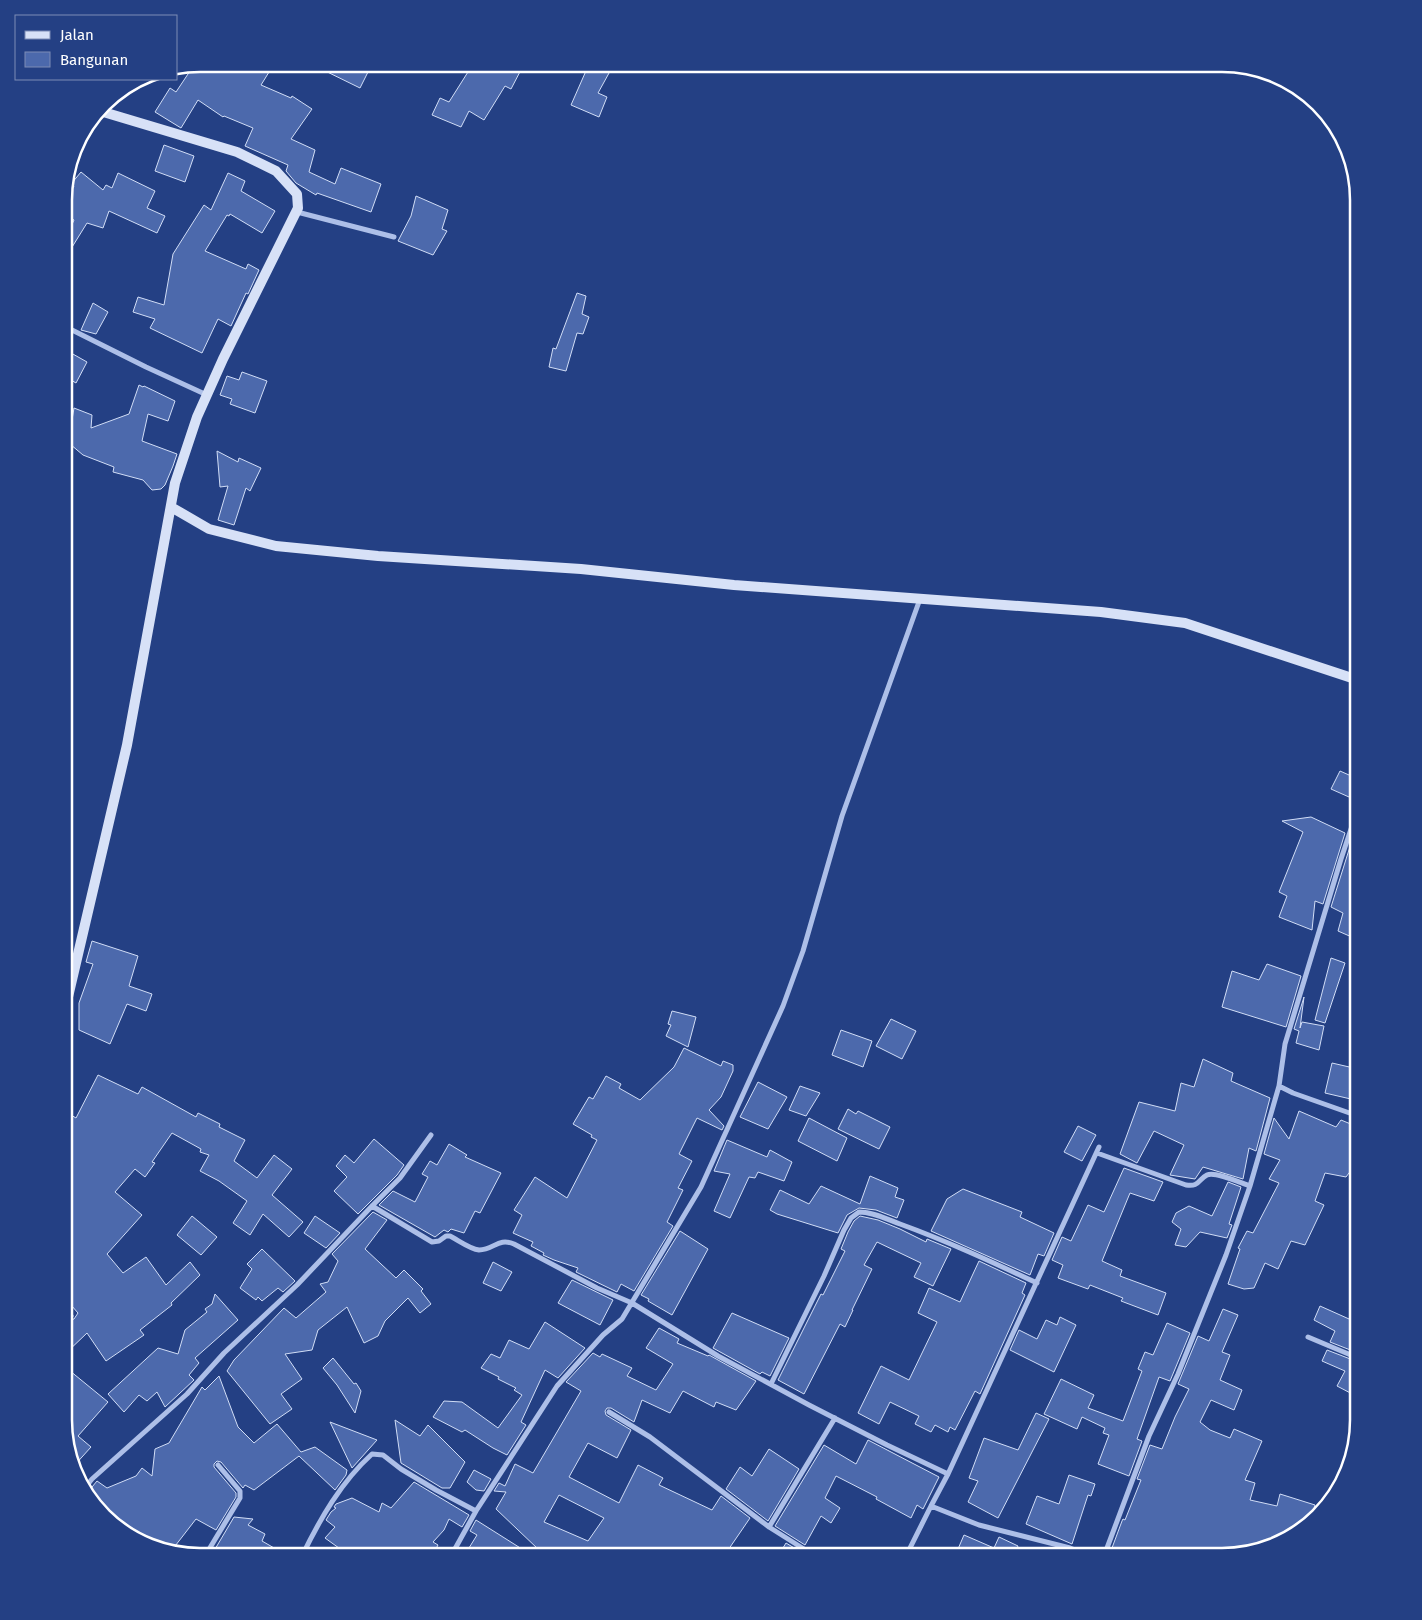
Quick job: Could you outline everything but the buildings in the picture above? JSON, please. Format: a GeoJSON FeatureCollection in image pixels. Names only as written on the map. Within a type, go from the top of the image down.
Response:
{"type":"FeatureCollection","features":[{"type":"Feature","properties":{"kind":"street"},"geometry":{"type":"LineString","coordinates":[[72,979],[128,745],[175,482],[197,417],[207,394],[297,212],[299,201],[297,194],[276,170],[237,152],[107,113]]}},
{"type":"Feature","properties":{"kind":"street"},"geometry":{"type":"LineString","coordinates":[[297,212],[394,237]]}},
{"type":"Feature","properties":{"kind":"street"},"geometry":{"type":"LineString","coordinates":[[73,330],[146,367],[207,394]]}},
{"type":"Feature","properties":{"kind":"street"},"geometry":{"type":"LineString","coordinates":[[171,505],[209,529],[276,546],[378,556],[581,569],[734,585],[1101,612],[1185,623],[1350,677]]}},
{"type":"Feature","properties":{"kind":"street"},"geometry":{"type":"LineString","coordinates":[[455,1548],[476,1511],[557,1386],[603,1334],[622,1319],[701,1187],[783,1006],[803,951],[842,816],[920,599]]}},
{"type":"Feature","properties":{"kind":"street"},"geometry":{"type":"LineString","coordinates":[[1107,1548],[1149,1436],[1178,1374],[1226,1255],[1250,1186],[1279,1086],[1285,1044],[1350,832]]}},
{"type":"Feature","properties":{"kind":"street"},"geometry":{"type":"LineString","coordinates":[[1279,1086],[1350,1113]]}},
{"type":"Feature","properties":{"kind":"street"},"geometry":{"type":"LineString","coordinates":[[89,1482],[187,1394],[224,1353],[297,1285],[400,1178],[430,1135]]}},
{"type":"Feature","properties":{"kind":"street"},"geometry":{"type":"LineString","coordinates":[[910,1548],[948,1474],[1099,1147]]}},
{"type":"Feature","properties":{"kind":"street"},"geometry":{"type":"LineString","coordinates":[[1097,1153],[1186,1185],[1192,1186],[1207,1175],[1215,1174],[1250,1186]]}},
{"type":"Feature","properties":{"kind":"street"},"geometry":{"type":"LineString","coordinates":[[372,1206],[432,1242],[450,1236],[478,1250],[501,1242],[508,1242],[597,1288],[632,1303],[718,1356],[835,1418],[948,1474]]}},
{"type":"Feature","properties":{"kind":"street"},"geometry":{"type":"LineString","coordinates":[[772,1384],[844,1230],[851,1218],[859,1212],[872,1214],[912,1228],[980,1256],[1037,1284]]}},
{"type":"Feature","properties":{"kind":"street"},"geometry":{"type":"LineString","coordinates":[[1308,1337],[1350,1355]]}},
{"type":"Feature","properties":{"kind":"street"},"geometry":{"type":"LineString","coordinates":[[609,1412],[650,1437],[769,1527],[802,1548]]}},
{"type":"Feature","properties":{"kind":"street"},"geometry":{"type":"LineString","coordinates":[[769,1527],[835,1418]]}},
{"type":"Feature","properties":{"kind":"street"},"geometry":{"type":"LineString","coordinates":[[306,1548],[312,1534],[339,1491],[372,1454],[383,1455],[427,1485],[476,1511]]}},
{"type":"Feature","properties":{"kind":"street"},"geometry":{"type":"LineString","coordinates":[[210,1548],[240,1498],[240,1491],[218,1465]]}},
{"type":"Feature","properties":{"kind":"street"},"geometry":{"type":"LineString","coordinates":[[930,1506],[979,1525],[1070,1548]]}}]}
